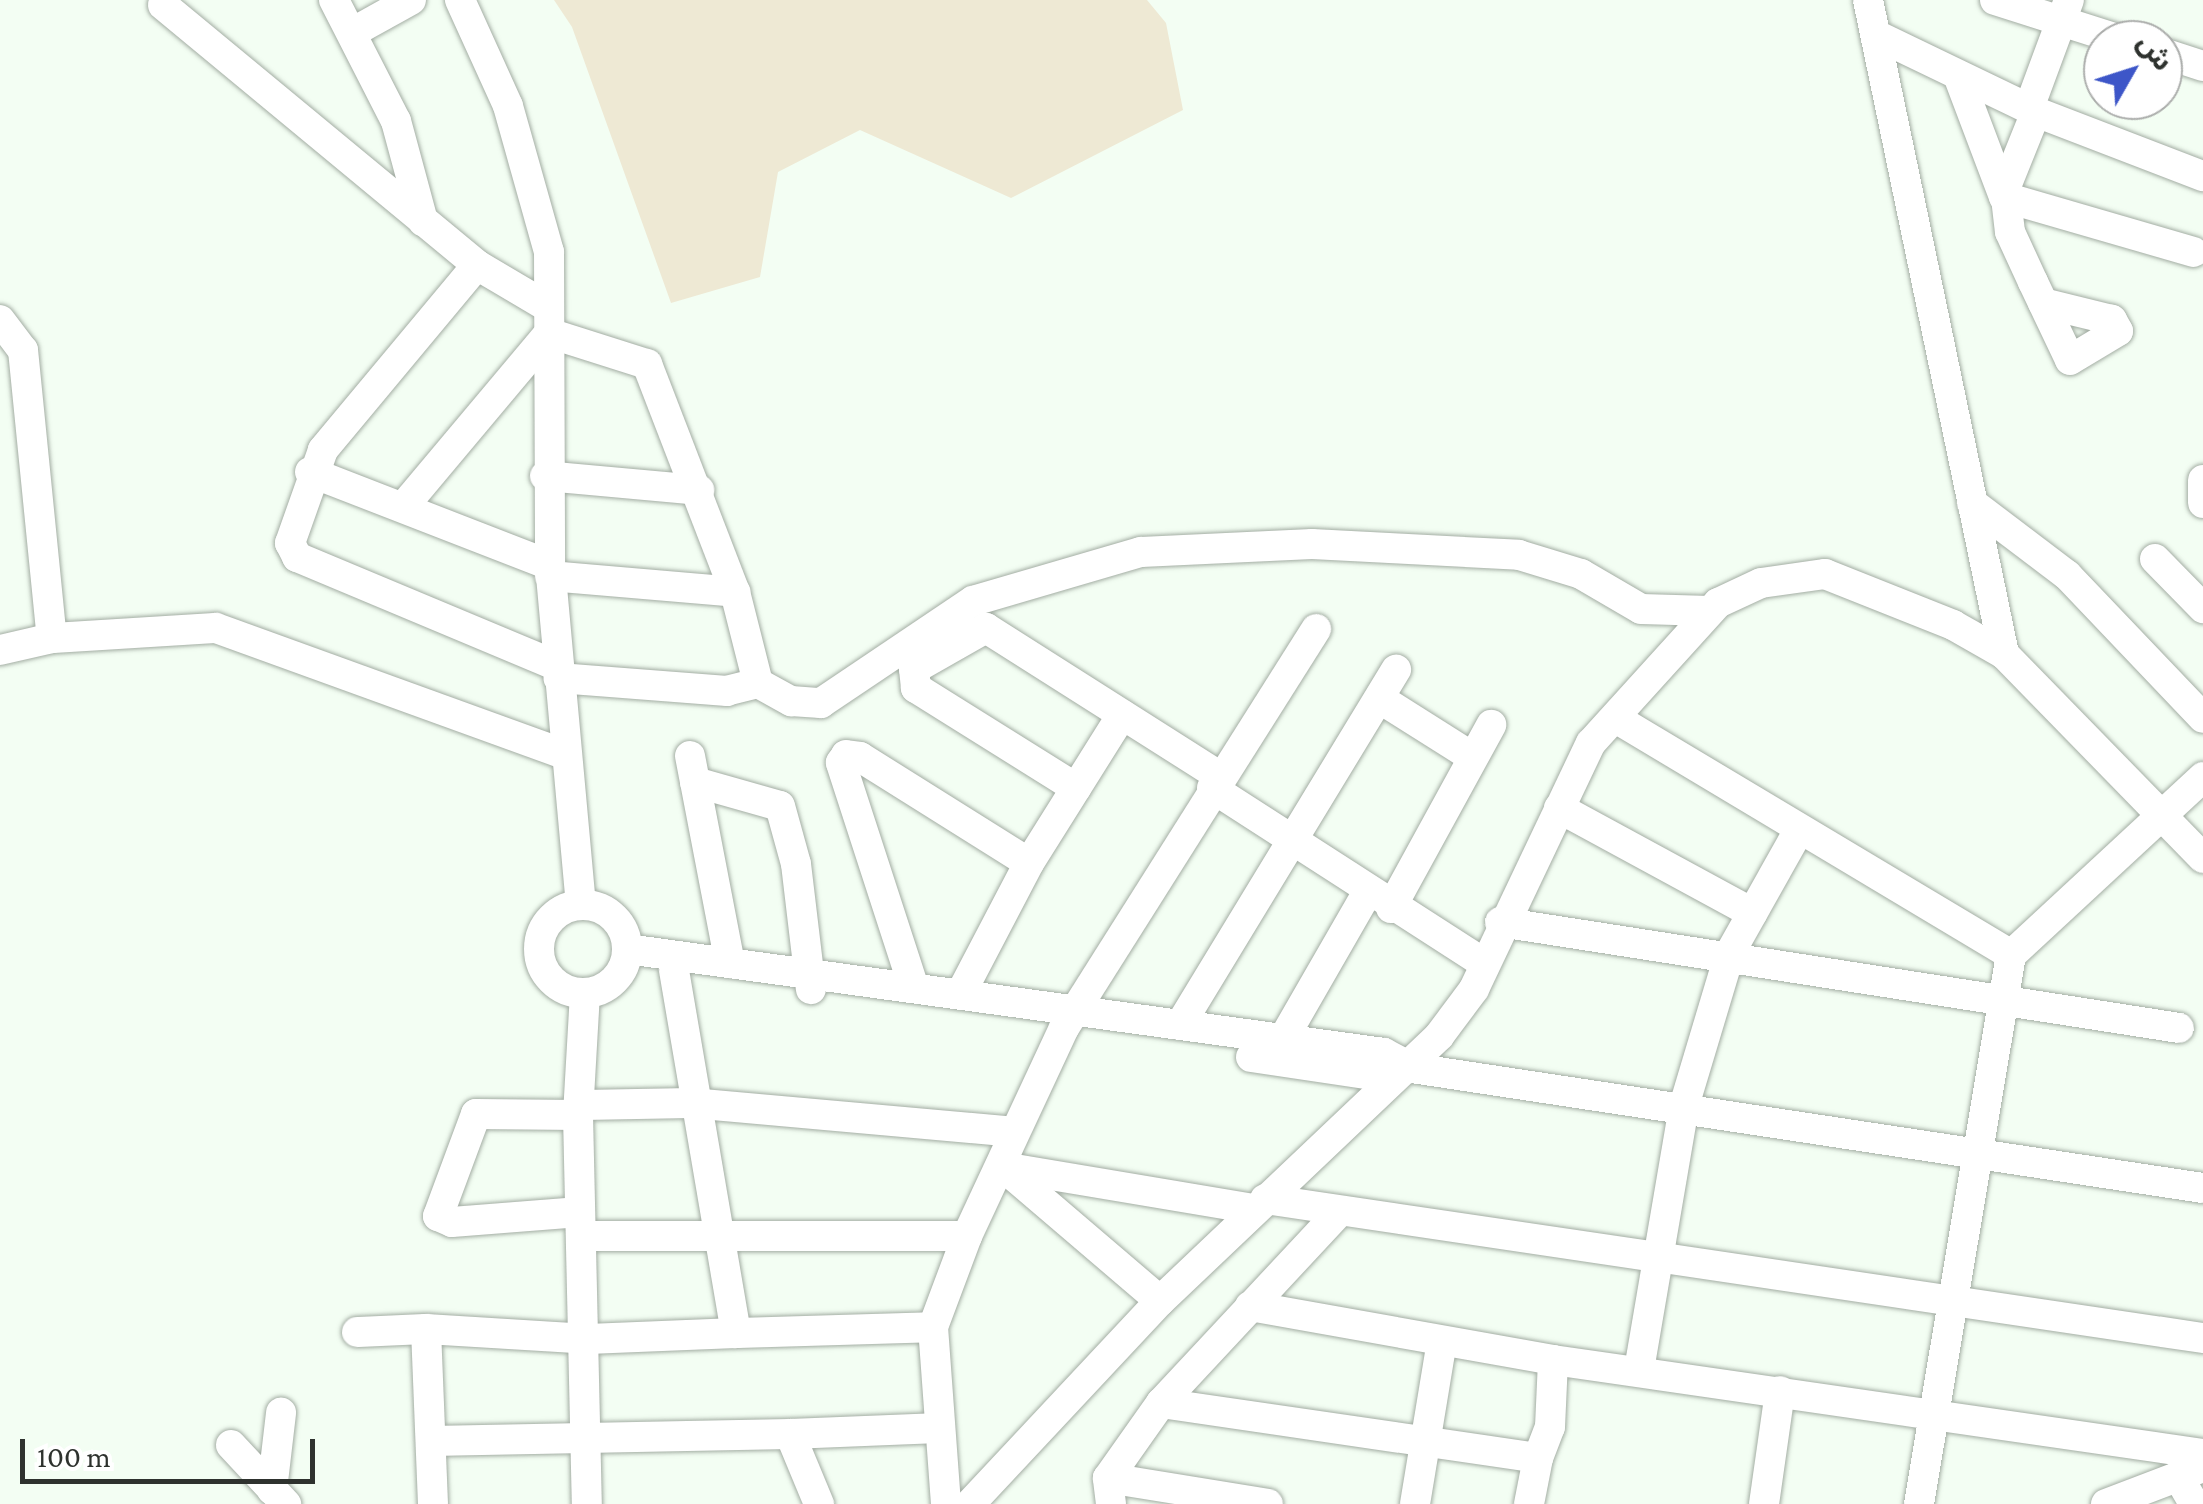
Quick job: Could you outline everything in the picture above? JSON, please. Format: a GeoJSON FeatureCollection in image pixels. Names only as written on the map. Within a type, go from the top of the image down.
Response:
{"type":"FeatureCollection","features":[{"type":"Feature","properties":{"kind":"street"},"geometry":{"type":"LineString","coordinates":[[334,0],[356,32],[396,121],[424,221]]}},
{"type":"Feature","properties":{"kind":"street"},"geometry":{"type":"LineString","coordinates":[[356,32],[412,0]]}},
{"type":"Feature","properties":{"kind":"street"},"geometry":{"type":"LineString","coordinates":[[460,0],[537,192],[549,252],[545,476],[564,754],[581,904]]}},
{"type":"Feature","properties":{"kind":"street"},"geometry":{"type":"LineString","coordinates":[[1868,0],[2004,654]]}},
{"type":"Feature","properties":{"kind":"street"},"geometry":{"type":"LineString","coordinates":[[1995,0],[2066,11],[2004,196]]}},
{"type":"Feature","properties":{"kind":"street"},"geometry":{"type":"LineString","coordinates":[[164,5],[548,320],[648,364],[735,592],[758,684]]}},
{"type":"Feature","properties":{"kind":"street"},"geometry":{"type":"LineString","coordinates":[[1876,35],[2032,110],[2203,176]]}},
{"type":"Feature","properties":{"kind":"street"},"geometry":{"type":"LineString","coordinates":[[1959,78],[2004,196],[2010,232],[2043,303]]}},
{"type":"Feature","properties":{"kind":"street"},"geometry":{"type":"LineString","coordinates":[[2004,196],[2193,252]]}},
{"type":"Feature","properties":{"kind":"street"},"geometry":{"type":"LineString","coordinates":[[477,265],[310,472],[290,543],[296,557],[558,672],[727,691],[758,684],[784,699],[821,703],[973,601],[1141,552],[1312,544],[1519,555],[1581,574],[1641,610],[1710,611]]}},
{"type":"Feature","properties":{"kind":"street"},"geometry":{"type":"LineString","coordinates":[[0,320],[23,350],[52,638]]}},
{"type":"Feature","properties":{"kind":"street"},"geometry":{"type":"LineString","coordinates":[[404,506],[548,320]]}},
{"type":"Feature","properties":{"kind":"street"},"geometry":{"type":"LineString","coordinates":[[310,472],[404,506],[550,571],[735,592]]}},
{"type":"Feature","properties":{"kind":"street"},"geometry":{"type":"LineString","coordinates":[[545,476],[699,490]]}},
{"type":"Feature","properties":{"kind":"street"},"geometry":{"type":"LineString","coordinates":[[2203,480],[2203,503]]}},
{"type":"Feature","properties":{"kind":"street"},"geometry":{"type":"LineString","coordinates":[[1972,502],[2067,575],[2203,718]]}},
{"type":"Feature","properties":{"kind":"street"},"geometry":{"type":"LineString","coordinates":[[2155,559],[2203,608]]}},
{"type":"Feature","properties":{"kind":"street"},"geometry":{"type":"LineString","coordinates":[[970,1504],[1160,1301],[1405,1067],[1474,990],[1500,922],[1591,743],[1617,719],[1640,682],[1710,611],[1761,583],[1825,574],[1891,594],[2004,654],[2203,858]]}},
{"type":"Feature","properties":{"kind":"street"},"geometry":{"type":"LineString","coordinates":[[0,650],[52,638],[216,628],[564,754]]}},
{"type":"Feature","properties":{"kind":"street"},"geometry":{"type":"LineString","coordinates":[[1076,788],[916,688],[914,669],[986,628],[1122,715],[1379,901],[1482,962]]}},
{"type":"Feature","properties":{"kind":"street"},"geometry":{"type":"LineString","coordinates":[[946,1504],[937,1428],[933,1326],[967,1236],[1069,1019],[1215,782],[1316,629]]}},
{"type":"Feature","properties":{"kind":"street"},"geometry":{"type":"LineString","coordinates":[[1180,1024],[1296,842],[1396,670]]}},
{"type":"Feature","properties":{"kind":"street"},"geometry":{"type":"LineString","coordinates":[[1382,700],[1472,757]]}},
{"type":"Feature","properties":{"kind":"street"},"geometry":{"type":"LineString","coordinates":[[961,994],[1028,863],[1122,715]]}},
{"type":"Feature","properties":{"kind":"street"},"geometry":{"type":"LineString","coordinates":[[1617,719],[1798,832],[2010,955]]}},
{"type":"Feature","properties":{"kind":"street"},"geometry":{"type":"LineString","coordinates":[[1282,1042],[1379,901],[1491,725]]}},
{"type":"Feature","properties":{"kind":"street"},"geometry":{"type":"LineString","coordinates":[[914,988],[842,759],[860,757],[1028,863]]}},
{"type":"Feature","properties":{"kind":"street"},"geometry":{"type":"LineString","coordinates":[[730,963],[692,769],[780,806],[812,982]]}},
{"type":"Feature","properties":{"kind":"street"},"geometry":{"type":"LineString","coordinates":[[1919,1504],[1937,1414],[2010,955],[2203,777]]}},
{"type":"Feature","properties":{"kind":"street"},"geometry":{"type":"LineString","coordinates":[[1560,808],[1752,913]]}},
{"type":"Feature","properties":{"kind":"street"},"geometry":{"type":"LineString","coordinates":[[1639,1370],[1684,1106],[1730,953],[1798,832]]}},
{"type":"Feature","properties":{"kind":"street"},"geometry":{"type":"LineString","coordinates":[[581,904],[613,916],[626,957],[616,979],[585,993],[553,981],[538,950],[550,918],[581,904]]}},
{"type":"Feature","properties":{"kind":"street"},"geometry":{"type":"LineString","coordinates":[[1500,922],[1730,953],[2178,1028]]}},
{"type":"Feature","properties":{"kind":"street"},"geometry":{"type":"LineString","coordinates":[[626,957],[730,963],[812,982],[1069,1019],[1180,1024],[1282,1042],[1384,1053],[1405,1067],[1684,1106],[2203,1188]]}},
{"type":"Feature","properties":{"kind":"street"},"geometry":{"type":"LineString","coordinates":[[626,957],[674,970],[961,994],[1354,1074],[1379,1076],[1405,1067]]}},
{"type":"Feature","properties":{"kind":"street"},"geometry":{"type":"LineString","coordinates":[[674,970],[691,1103],[736,1333]]}},
{"type":"Feature","properties":{"kind":"street"},"geometry":{"type":"LineString","coordinates":[[585,993],[580,1224],[588,1339],[584,1434],[587,1504]]}},
{"type":"Feature","properties":{"kind":"street"},"geometry":{"type":"LineString","coordinates":[[967,1236],[718,1235],[580,1224],[462,1222],[438,1216],[476,1114],[691,1103],[913,1117],[1014,1132]]}},
{"type":"Feature","properties":{"kind":"street"},"geometry":{"type":"LineString","coordinates":[[1001,1165],[1260,1204],[1657,1256],[2203,1338]]}},
{"type":"Feature","properties":{"kind":"street"},"geometry":{"type":"LineString","coordinates":[[1001,1165],[1160,1301]]}},
{"type":"Feature","properties":{"kind":"street"},"geometry":{"type":"LineString","coordinates":[[1268,1504],[1109,1491],[1160,1403],[1339,1212]]}},
{"type":"Feature","properties":{"kind":"street"},"geometry":{"type":"LineString","coordinates":[[1250,1306],[1553,1360],[2203,1454]]}},
{"type":"Feature","properties":{"kind":"street"},"geometry":{"type":"LineString","coordinates":[[357,1332],[426,1330],[588,1339],[933,1326]]}},
{"type":"Feature","properties":{"kind":"street"},"geometry":{"type":"LineString","coordinates":[[426,1330],[433,1504]]}},
{"type":"Feature","properties":{"kind":"street"},"geometry":{"type":"LineString","coordinates":[[1416,1504],[1442,1340]]}},
{"type":"Feature","properties":{"kind":"street"},"geometry":{"type":"LineString","coordinates":[[1529,1504],[1538,1458],[1550,1427],[1553,1360]]}},
{"type":"Feature","properties":{"kind":"street"},"geometry":{"type":"LineString","coordinates":[[1772,1503],[1780,1391]]}},
{"type":"Feature","properties":{"kind":"street"},"geometry":{"type":"LineString","coordinates":[[1160,1403],[1538,1458]]}},
{"type":"Feature","properties":{"kind":"street"},"geometry":{"type":"LineString","coordinates":[[279,1497],[281,1413]]}},
{"type":"Feature","properties":{"kind":"street"},"geometry":{"type":"LineString","coordinates":[[431,1441],[584,1434],[790,1434],[937,1428]]}},
{"type":"Feature","properties":{"kind":"street"},"geometry":{"type":"LineString","coordinates":[[790,1434],[819,1504]]}},
{"type":"Feature","properties":{"kind":"street"},"geometry":{"type":"LineString","coordinates":[[231,1445],[279,1497]]}},
{"type":"Feature","properties":{"kind":"street"},"geometry":{"type":"LineString","coordinates":[[2106,1504],[2191,1471],[2194,1504]]}},
{"type":"Feature","properties":{"kind":"shaded area"},"geometry":{"type":"Polygon","coordinates":[[[554,0],[1147,0],[1166,23],[1183,110],[1011,198],[860,130],[778,172],[760,277],[671,303],[572,27],[554,0]]]}}]}
